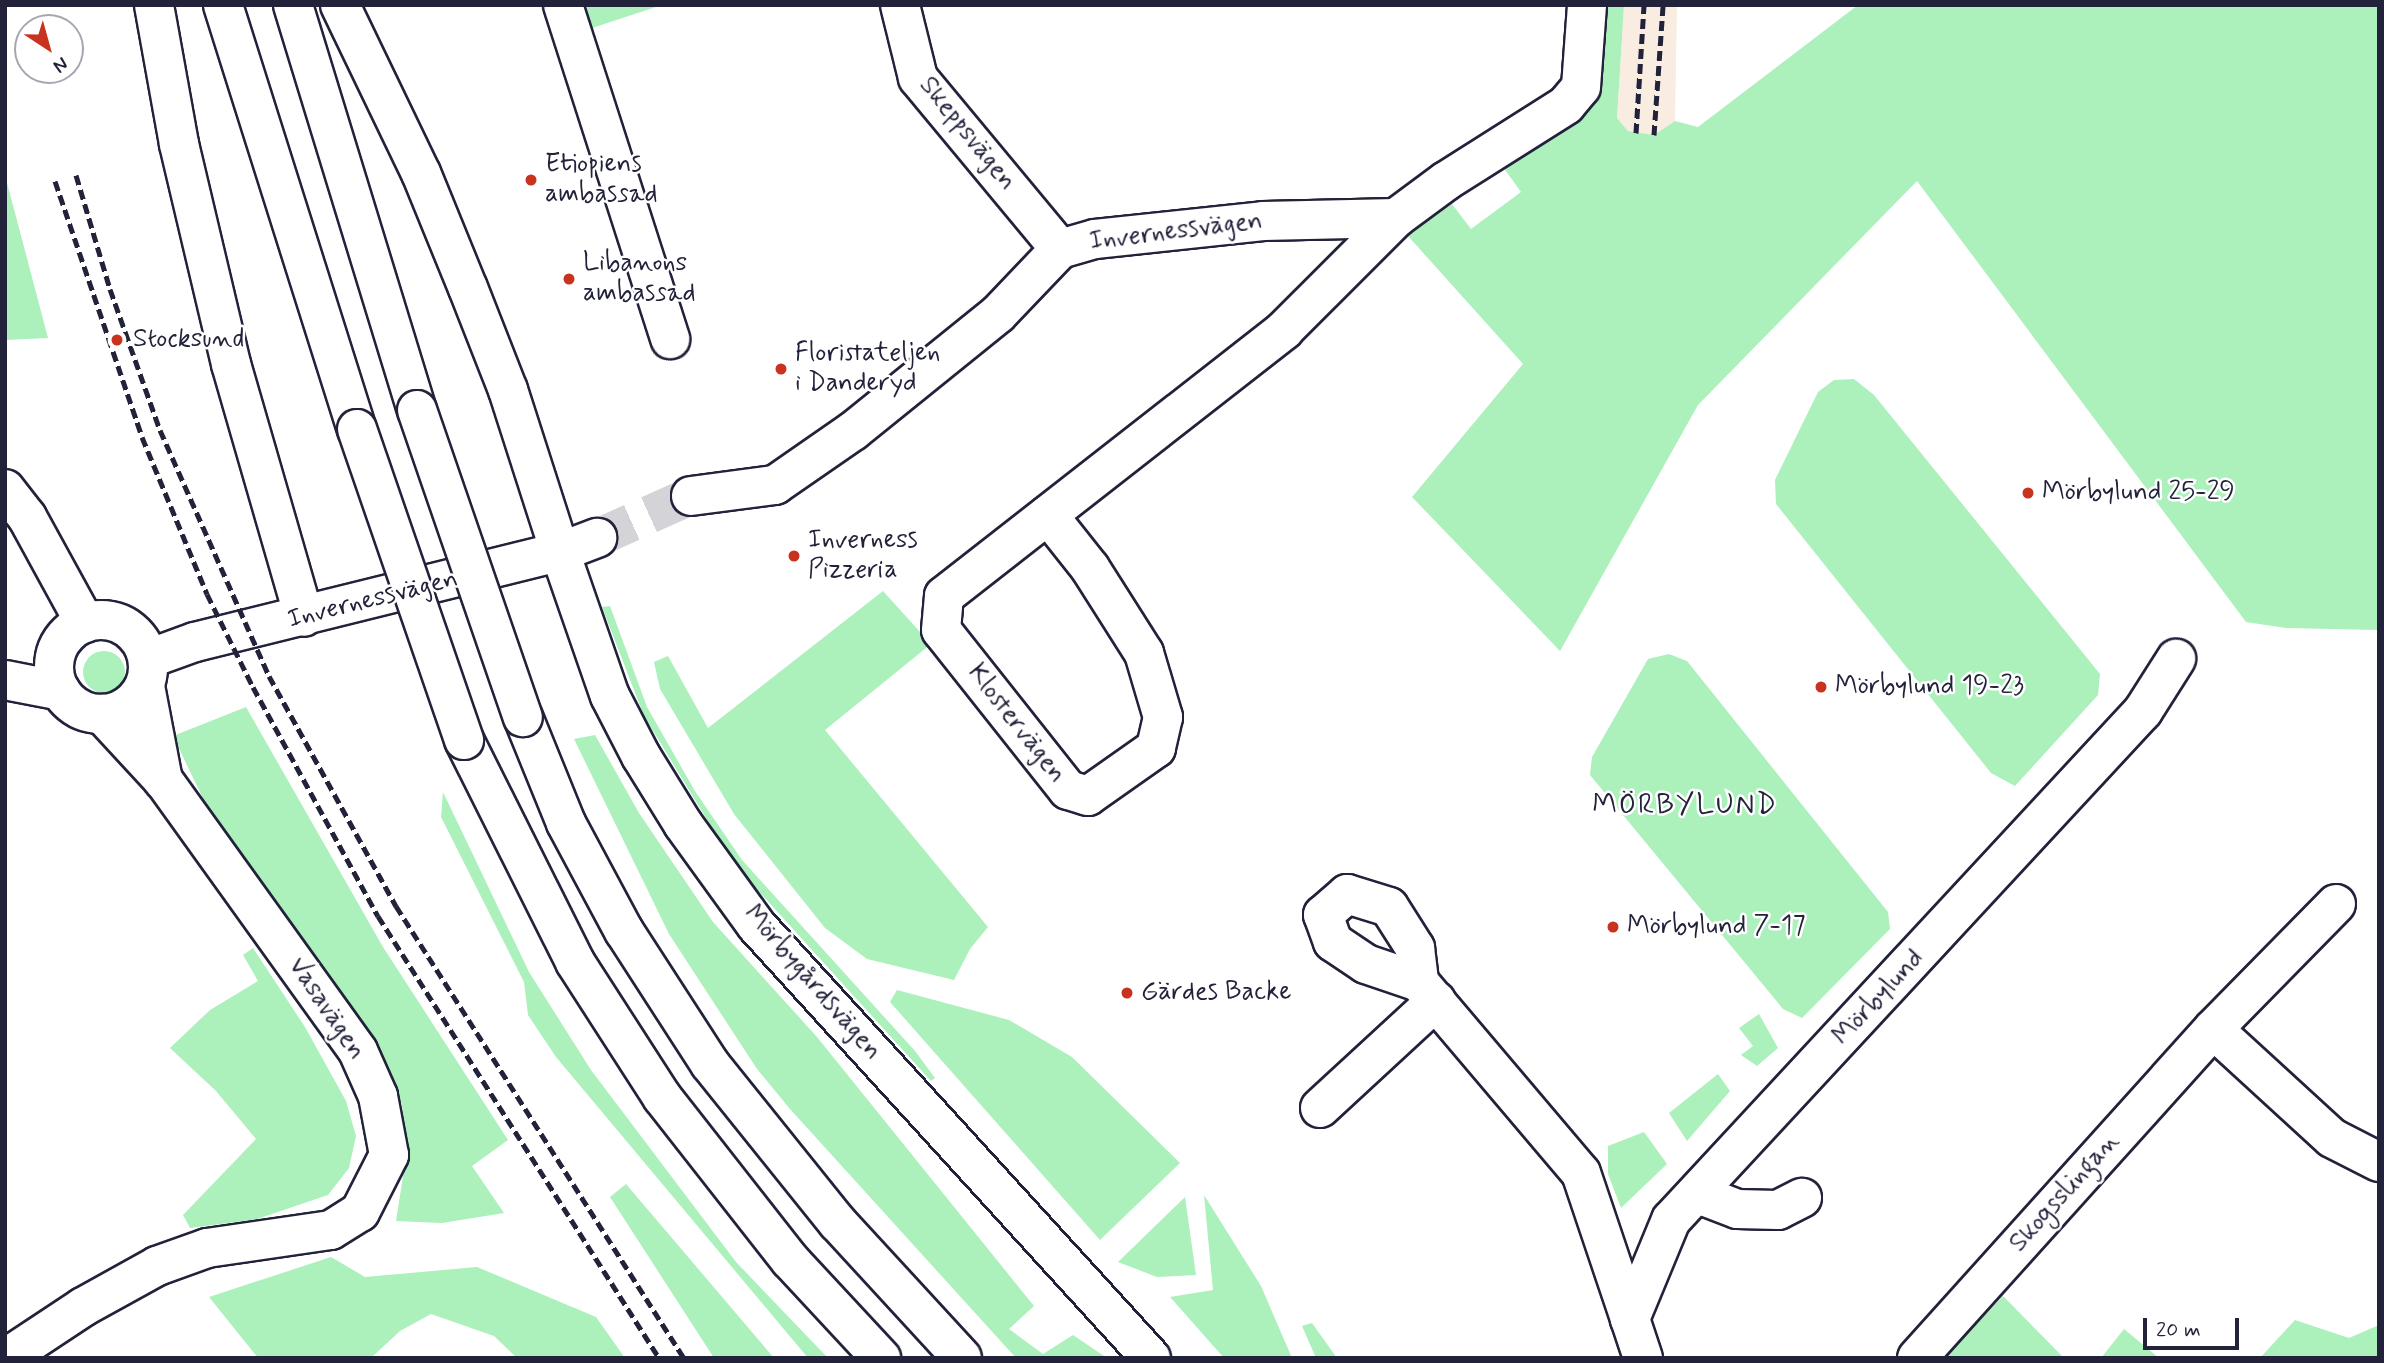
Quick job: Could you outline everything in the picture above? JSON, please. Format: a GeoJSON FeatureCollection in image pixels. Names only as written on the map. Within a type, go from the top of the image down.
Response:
{"type":"FeatureCollection","features":[{"type":"Feature","properties":{"kind":"main road"},"geometry":{"type":"LineString","coordinates":[[154,5],[179,144],[231,364],[304,617]]}},
{"type":"Feature","properties":{"kind":"main road"},"geometry":{"type":"LineString","coordinates":[[223,5],[357,429],[464,740],[575,962],[662,1097],[790,1260],[881,1358]]}},
{"type":"Feature","properties":{"kind":"main road"},"geometry":{"type":"LineString","coordinates":[[293,5],[417,410],[523,717],[566,823],[624,930],[710,1064],[838,1223],[962,1358]]}},
{"type":"Feature","properties":{"kind":"main road","name":"Mörbygårdsvägen"},"geometry":{"type":"LineString","coordinates":[[340,5],[421,173],[468,288],[508,390],[610,696],[641,756],[683,824],[756,925],[1151,1358]]}},
{"type":"Feature","properties":{"kind":"main road"},"geometry":{"type":"LineString","coordinates":[[564,5],[670,340]]}},
{"type":"Feature","properties":{"kind":"main road","name":"Skeppsvägen"},"geometry":{"type":"LineString","coordinates":[[900,5],[918,78],[1060,248]]}},
{"type":"Feature","properties":{"kind":"main road"},"geometry":{"type":"LineString","coordinates":[[1396,218],[1446,181],[1566,105],[1581,87],[1587,5]]}},
{"type":"Feature","properties":{"kind":"main road","name":"Invernessvägen"},"geometry":{"type":"LineString","coordinates":[[691,496],[775,485],[853,431],[998,314],[1060,248],[1095,239],[1263,221],[1396,218]]}},
{"type":"Feature","properties":{"kind":"main road","name":"Klostervägen"},"geometry":{"type":"LineString","coordinates":[[1048,515],[1090,568],[1144,653],[1163,717],[1156,748],[1088,796],[1068,790],[941,630],[944,596],[1284,330],[1396,218]]}},
{"type":"Feature","properties":{"kind":"main road"},"geometry":{"type":"LineString","coordinates":[[5,489],[27,517],[85,623]]}},
{"type":"Feature","properties":{"kind":"main road","name":"Invernessvägen"},"geometry":{"type":"LineString","coordinates":[[146,672],[195,642],[560,552],[597,538]]}},
{"type":"Feature","properties":{"kind":"main road"},"geometry":{"type":"LineString","coordinates":[[85,623],[118,623],[142,643],[146,672],[122,709],[102,714],[72,704],[61,691],[55,664],[58,648],[68,634],[85,623]]}},
{"type":"Feature","properties":{"kind":"main road","name":"Mörbylund"},"geometry":{"type":"LineString","coordinates":[[1630,1319],[1671,1220],[1698,1194],[2143,711],[2176,659]]}},
{"type":"Feature","properties":{"kind":"main road","name":"Vasavägen"},"geometry":{"type":"LineString","coordinates":[[146,672],[163,780]]}},
{"type":"Feature","properties":{"kind":"main road"},"geometry":{"type":"LineString","coordinates":[[5,680],[61,691]]}},
{"type":"Feature","properties":{"kind":"main road","name":"Vasavägen"},"geometry":{"type":"LineString","coordinates":[[6,1358],[83,1307],[158,1266],[207,1248],[331,1230],[360,1212],[389,1155],[378,1096],[358,1051],[163,780],[102,714]]}},
{"type":"Feature","properties":{"kind":"main road","name":"Skogsslingan"},"geometry":{"type":"LineString","coordinates":[[1917,1358],[2213,1029],[2336,904]]}},
{"type":"Feature","properties":{"kind":"main road"},"geometry":{"type":"LineString","coordinates":[[1320,1108],[1427,991],[1581,1173],[1643,1358]]}},
{"type":"Feature","properties":{"kind":"main road"},"geometry":{"type":"LineString","coordinates":[[2213,1029],[2332,1138],[2379,1162]]}},
{"type":"Feature","properties":{"kind":"main road"},"geometry":{"type":"LineString","coordinates":[[1698,1194],[1737,1209],[1778,1210],[1802,1198]]}},
{"type":"Feature","properties":{"kind":"shaded area"},"geometry":{"type":"Polygon","coordinates":[[[1624,5],[1677,5],[1675,121],[1654,135],[1628,131],[1617,118],[1624,5]]]}},
{"type":"Feature","properties":{"kind":"green space"},"geometry":{"type":"Polygon","coordinates":[[[578,5],[662,5],[586,30],[578,5]]]}},
{"type":"Feature","properties":{"kind":"green space"},"geometry":{"type":"Polygon","coordinates":[[[1606,5],[1624,5],[1617,118],[1628,131],[1654,135],[1675,121],[1698,127],[1858,5],[2379,5],[2379,630],[2286,628],[2246,622],[1917,181],[1698,405],[1560,651],[1412,497],[1523,364],[1408,236],[1452,204],[1471,229],[1521,192],[1503,167],[1579,117],[1604,50],[1606,5]]]}},
{"type":"Feature","properties":{"kind":"green space"},"geometry":{"type":"Polygon","coordinates":[[[5,175],[48,338],[5,340],[5,175]]]}},
{"type":"Feature","properties":{"kind":"green space"},"geometry":{"type":"Polygon","coordinates":[[[1854,379],[1874,395],[2100,674],[2098,695],[2015,786],[1991,773],[1776,504],[1775,480],[1818,392],[1834,380],[1854,379]]]}},
{"type":"Feature","properties":{"kind":"green space"},"geometry":{"type":"Polygon","coordinates":[[[883,591],[931,644],[825,730],[988,927],[970,949],[954,980],[867,959],[825,928],[734,814],[660,689],[654,662],[668,656],[708,728],[883,591]]]}},
{"type":"Feature","properties":{"kind":"green space"},"geometry":{"type":"Polygon","coordinates":[[[610,606],[647,707],[695,791],[742,860],[915,1051],[935,1078],[931,1081],[734,864],[644,716],[602,607],[610,606]]]}},
{"type":"Feature","properties":{"kind":"green space"},"geometry":{"type":"Polygon","coordinates":[[[104,651],[119,657],[125,672],[119,687],[104,693],[89,687],[83,672],[89,657],[104,651]]]}},
{"type":"Feature","properties":{"kind":"green space"},"geometry":{"type":"Polygon","coordinates":[[[1669,654],[1687,661],[1888,912],[1890,929],[1802,1018],[1783,1009],[1590,775],[1592,757],[1648,659],[1669,654]]]}},
{"type":"Feature","properties":{"kind":"green space"},"geometry":{"type":"Polygon","coordinates":[[[246,707],[383,947],[508,1140],[472,1166],[504,1213],[442,1223],[396,1221],[406,1157],[402,1104],[370,1040],[211,815],[173,736],[246,707]]]}},
{"type":"Feature","properties":{"kind":"green space"},"geometry":{"type":"Polygon","coordinates":[[[595,735],[639,813],[713,922],[817,1037],[1034,1306],[1009,1329],[1043,1354],[1073,1335],[1107,1358],[1016,1358],[790,1109],[757,1069],[669,934],[574,739],[595,735]]]}},
{"type":"Feature","properties":{"kind":"green space"},"geometry":{"type":"Polygon","coordinates":[[[443,792],[529,972],[591,1070],[736,1262],[828,1358],[808,1358],[556,1057],[528,1015],[524,982],[441,817],[443,792]]]}},
{"type":"Feature","properties":{"kind":"green space"},"geometry":{"type":"Polygon","coordinates":[[[253,948],[305,1027],[346,1101],[356,1136],[349,1168],[328,1195],[257,1219],[190,1228],[183,1215],[256,1139],[216,1091],[170,1048],[210,1010],[258,981],[243,955],[253,948]]]}},
{"type":"Feature","properties":{"kind":"green space"},"geometry":{"type":"Polygon","coordinates":[[[897,990],[1009,1020],[1072,1057],[1180,1163],[1100,1240],[890,1002],[897,990]]]}},
{"type":"Feature","properties":{"kind":"green space"},"geometry":{"type":"Polygon","coordinates":[[[1759,1014],[1778,1048],[1757,1066],[1741,1055],[1753,1046],[1739,1028],[1759,1014]]]}},
{"type":"Feature","properties":{"kind":"green space"},"geometry":{"type":"Polygon","coordinates":[[[1718,1074],[1730,1091],[1687,1141],[1669,1113],[1718,1074]]]}},
{"type":"Feature","properties":{"kind":"green space"},"geometry":{"type":"Polygon","coordinates":[[[1644,1132],[1667,1164],[1621,1208],[1608,1174],[1608,1146],[1644,1132]]]}},
{"type":"Feature","properties":{"kind":"green space"},"geometry":{"type":"Polygon","coordinates":[[[626,1184],[774,1358],[714,1358],[610,1197],[626,1184]]]}},
{"type":"Feature","properties":{"kind":"green space"},"geometry":{"type":"Polygon","coordinates":[[[1204,1195],[1261,1286],[1292,1358],[1224,1358],[1170,1297],[1213,1290],[1204,1195]]]}},
{"type":"Feature","properties":{"kind":"green space"},"geometry":{"type":"Polygon","coordinates":[[[1185,1197],[1196,1275],[1157,1277],[1118,1262],[1185,1197]]]}},
{"type":"Feature","properties":{"kind":"green space"},"geometry":{"type":"Polygon","coordinates":[[[331,1257],[365,1277],[477,1267],[596,1317],[625,1358],[517,1358],[494,1336],[431,1314],[400,1331],[371,1358],[258,1358],[209,1297],[331,1257]]]}},
{"type":"Feature","properties":{"kind":"green space"},"geometry":{"type":"Polygon","coordinates":[[[2003,1296],[2064,1358],[1944,1358],[2003,1296]]]}},
{"type":"Feature","properties":{"kind":"green space"},"geometry":{"type":"Polygon","coordinates":[[[2295,1320],[2349,1338],[2379,1325],[2379,1358],[2260,1358],[2295,1320]]]}},
{"type":"Feature","properties":{"kind":"green space"},"geometry":{"type":"Polygon","coordinates":[[[1312,1323],[1337,1358],[1316,1358],[1302,1326],[1312,1323]]]}},
{"type":"Feature","properties":{"kind":"green space"},"geometry":{"type":"Polygon","coordinates":[[[2124,1329],[2159,1358],[2101,1358],[2124,1329]]]}},
{"type":"Feature","properties":{"kind":"tunnel"},"geometry":{"type":"LineString","coordinates":[[597,538],[691,496]]}},
{"type":"Feature","properties":{"kind":"railway"},"geometry":{"type":"LineString","coordinates":[[1636,133],[1644,5]]}},
{"type":"Feature","properties":{"kind":"railway"},"geometry":{"type":"LineString","coordinates":[[1654,135],[1663,5]]}},
{"type":"Feature","properties":{"kind":"railway"},"geometry":{"type":"LineString","coordinates":[[76,175],[110,289],[160,430],[269,676],[396,906],[684,1358]]}},
{"type":"Feature","properties":{"kind":"railway"},"geometry":{"type":"LineString","coordinates":[[55,181],[142,437],[207,594],[253,687],[378,916],[659,1358]]}},
{"type":"Feature","properties":{"kind":"place","name":"Etiopiens ambassad"},"geometry":{"type":"Point","coordinates":[531,180]}},
{"type":"Feature","properties":{"kind":"place","name":"Libanons ambassad"},"geometry":{"type":"Point","coordinates":[569,279]}},
{"type":"Feature","properties":{"kind":"place","name":"Stocksund"},"geometry":{"type":"Point","coordinates":[117,340]}},
{"type":"Feature","properties":{"kind":"place","name":"Floristateljen i Danderyd"},"geometry":{"type":"Point","coordinates":[781,369]}},
{"type":"Feature","properties":{"kind":"place","name":"Mörbylund 25-29"},"geometry":{"type":"Point","coordinates":[2028,493]}},
{"type":"Feature","properties":{"kind":"place","name":"Inverness Pizzeria"},"geometry":{"type":"Point","coordinates":[794,556]}},
{"type":"Feature","properties":{"kind":"place","name":"Mörbylund 19-23"},"geometry":{"type":"Point","coordinates":[1821,687]}},
{"type":"Feature","properties":{"kind":"place","name":"Mörbylund 7-17"},"geometry":{"type":"Point","coordinates":[1613,927]}},
{"type":"Feature","properties":{"kind":"place","name":"Gärdes Backe"},"geometry":{"type":"Point","coordinates":[1127,993]}},
{"type":"Feature","properties":{"kind":"district","name":"MÖRBYLUND"},"geometry":{"type":"Point","coordinates":[1685,806]}}]}
